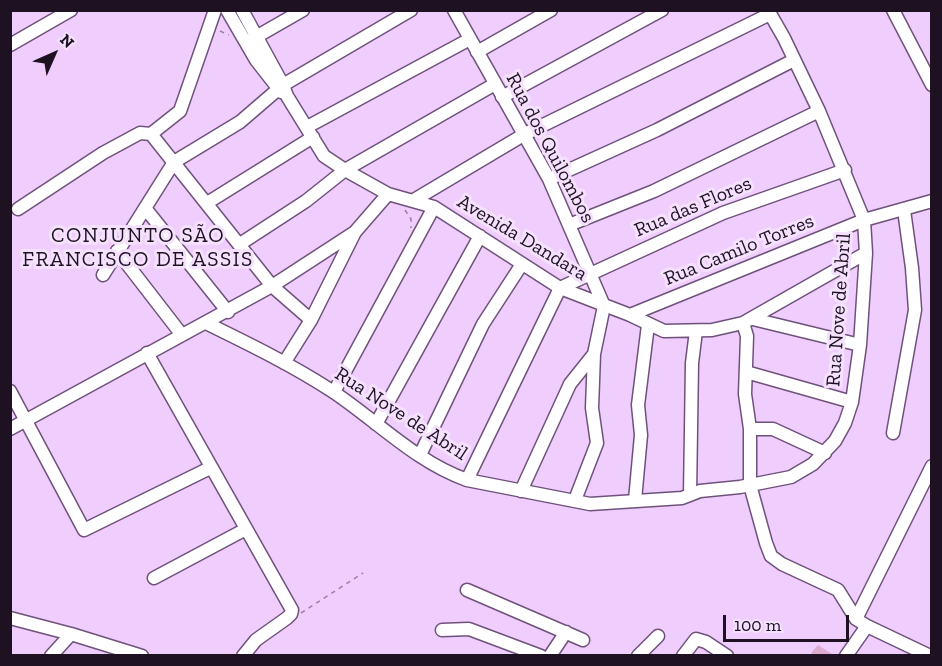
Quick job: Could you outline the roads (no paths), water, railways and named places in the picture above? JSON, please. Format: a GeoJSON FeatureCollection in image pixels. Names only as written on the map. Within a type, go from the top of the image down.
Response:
{"type":"FeatureCollection","features":[{"type":"Feature","properties":{"kind":"street"},"geometry":{"type":"LineString","coordinates":[[10,45],[71,10]]}},
{"type":"Feature","properties":{"kind":"street"},"geometry":{"type":"LineString","coordinates":[[18,209],[103,153],[140,134],[151,134],[180,111],[215,10]]}},
{"type":"Feature","properties":{"kind":"street","name":"Avenida Dandara"},"geometry":{"type":"LineString","coordinates":[[227,10],[251,40],[324,156],[393,196],[434,207],[560,288],[630,315],[664,332],[696,331],[748,321],[866,254]]}},
{"type":"Feature","properties":{"kind":"street","name":"Avenida Dandara"},"geometry":{"type":"LineString","coordinates":[[242,10],[251,40]]}},
{"type":"Feature","properties":{"kind":"street"},"geometry":{"type":"LineString","coordinates":[[251,40],[303,10]]}},
{"type":"Feature","properties":{"kind":"street"},"geometry":{"type":"LineString","coordinates":[[102,275],[174,162],[240,122],[282,90],[411,10]]}},
{"type":"Feature","properties":{"kind":"street","name":"Rua dos Quilombos"},"geometry":{"type":"LineString","coordinates":[[454,10],[549,179],[604,306]]}},
{"type":"Feature","properties":{"kind":"street"},"geometry":{"type":"LineString","coordinates":[[477,52],[551,10]]}},
{"type":"Feature","properties":{"kind":"street"},"geometry":{"type":"LineString","coordinates":[[502,97],[662,10]]}},
{"type":"Feature","properties":{"kind":"street"},"geometry":{"type":"LineString","coordinates":[[893,10],[931,82]]}},
{"type":"Feature","properties":{"kind":"street"},"geometry":{"type":"LineString","coordinates":[[414,201],[525,134],[769,12]]}},
{"type":"Feature","properties":{"kind":"street","name":"Rua Nove de Abril"},"geometry":{"type":"LineString","coordinates":[[206,323],[284,363],[334,392],[420,455],[448,473],[467,480],[590,504],[682,498],[699,491],[791,477],[813,464],[825,453],[845,423],[852,402],[860,345],[866,254],[864,220],[845,170],[819,111],[769,12]]}},
{"type":"Feature","properties":{"kind":"street"},"geometry":{"type":"LineString","coordinates":[[207,203],[310,132],[470,39]]}},
{"type":"Feature","properties":{"kind":"street"},"geometry":{"type":"LineString","coordinates":[[549,179],[657,130],[794,60]]}},
{"type":"Feature","properties":{"kind":"street"},"geometry":{"type":"LineString","coordinates":[[240,244],[306,201],[345,170],[495,84]]}},
{"type":"Feature","properties":{"kind":"street"},"geometry":{"type":"LineString","coordinates":[[569,225],[654,191],[819,111]]}},
{"type":"Feature","properties":{"kind":"street"},"geometry":{"type":"LineString","coordinates":[[151,134],[273,286],[311,320]]}},
{"type":"Feature","properties":{"kind":"street","name":"Rua das Flores"},"geometry":{"type":"LineString","coordinates":[[560,288],[723,213],[845,170]]}},
{"type":"Feature","properties":{"kind":"street"},"geometry":{"type":"LineString","coordinates":[[10,429],[273,286],[355,231],[393,196]]}},
{"type":"Feature","properties":{"kind":"street","name":"Rua Camilo Torres"},"geometry":{"type":"LineString","coordinates":[[630,315],[864,220],[932,201]]}},
{"type":"Feature","properties":{"kind":"street"},"geometry":{"type":"LineString","coordinates":[[334,392],[434,207]]}},
{"type":"Feature","properties":{"kind":"street"},"geometry":{"type":"LineString","coordinates":[[145,208],[228,312]]}},
{"type":"Feature","properties":{"kind":"street"},"geometry":{"type":"LineString","coordinates":[[893,433],[915,310],[904,210]]}},
{"type":"Feature","properties":{"kind":"street"},"geometry":{"type":"LineString","coordinates":[[284,363],[311,320],[355,231]]}},
{"type":"Feature","properties":{"kind":"street"},"geometry":{"type":"LineString","coordinates":[[376,424],[480,236]]}},
{"type":"Feature","properties":{"kind":"street"},"geometry":{"type":"LineString","coordinates":[[117,251],[182,335]]}},
{"type":"Feature","properties":{"kind":"street"},"geometry":{"type":"LineString","coordinates":[[420,455],[483,324],[522,264]]}},
{"type":"Feature","properties":{"kind":"street"},"geometry":{"type":"LineString","coordinates":[[467,480],[560,288]]}},
{"type":"Feature","properties":{"kind":"street"},"geometry":{"type":"LineString","coordinates":[[575,500],[597,443],[592,408],[594,354],[604,306]]}},
{"type":"Feature","properties":{"kind":"street"},"geometry":{"type":"LineString","coordinates":[[860,345],[748,321],[746,394],[750,429],[750,485],[771,556],[782,564],[838,590],[856,619],[867,626],[930,656]]}},
{"type":"Feature","properties":{"kind":"street"},"geometry":{"type":"LineString","coordinates":[[635,501],[641,435],[638,405],[648,325]]}},
{"type":"Feature","properties":{"kind":"street"},"geometry":{"type":"LineString","coordinates":[[690,495],[692,363],[696,331]]}},
{"type":"Feature","properties":{"kind":"street"},"geometry":{"type":"LineString","coordinates":[[147,353],[210,468],[290,605],[291,614],[256,640],[243,656]]}},
{"type":"Feature","properties":{"kind":"street"},"geometry":{"type":"LineString","coordinates":[[521,491],[570,384],[594,354]]}},
{"type":"Feature","properties":{"kind":"street"},"geometry":{"type":"LineString","coordinates":[[746,372],[852,402]]}},
{"type":"Feature","properties":{"kind":"street"},"geometry":{"type":"LineString","coordinates":[[10,391],[84,530],[210,468]]}},
{"type":"Feature","properties":{"kind":"street"},"geometry":{"type":"LineString","coordinates":[[750,429],[773,429],[825,453]]}},
{"type":"Feature","properties":{"kind":"street"},"geometry":{"type":"LineString","coordinates":[[856,619],[932,466]]}},
{"type":"Feature","properties":{"kind":"street"},"geometry":{"type":"LineString","coordinates":[[154,578],[246,528]]}},
{"type":"Feature","properties":{"kind":"street"},"geometry":{"type":"LineString","coordinates":[[467,590],[583,640]]}},
{"type":"Feature","properties":{"kind":"street"},"geometry":{"type":"LineString","coordinates":[[10,618],[142,656]]}},
{"type":"Feature","properties":{"kind":"street"},"geometry":{"type":"LineString","coordinates":[[846,656],[867,626]]}},
{"type":"Feature","properties":{"kind":"street"},"geometry":{"type":"LineString","coordinates":[[442,630],[469,629],[541,656]]}},
{"type":"Feature","properties":{"kind":"street"},"geometry":{"type":"LineString","coordinates":[[550,656],[567,632]]}},
{"type":"Feature","properties":{"kind":"street"},"geometry":{"type":"LineString","coordinates":[[51,656],[71,634]]}},
{"type":"Feature","properties":{"kind":"street"},"geometry":{"type":"LineString","coordinates":[[638,656],[658,636]]}},
{"type":"Feature","properties":{"kind":"street"},"geometry":{"type":"LineString","coordinates":[[683,656],[696,639],[706,642],[728,656]]}},
{"type":"Feature","properties":{"kind":"district","name":"CONJUNTO SÃO FRANCISCO DE ASSIS"},"geometry":{"type":"Point","coordinates":[138,248]}}]}
